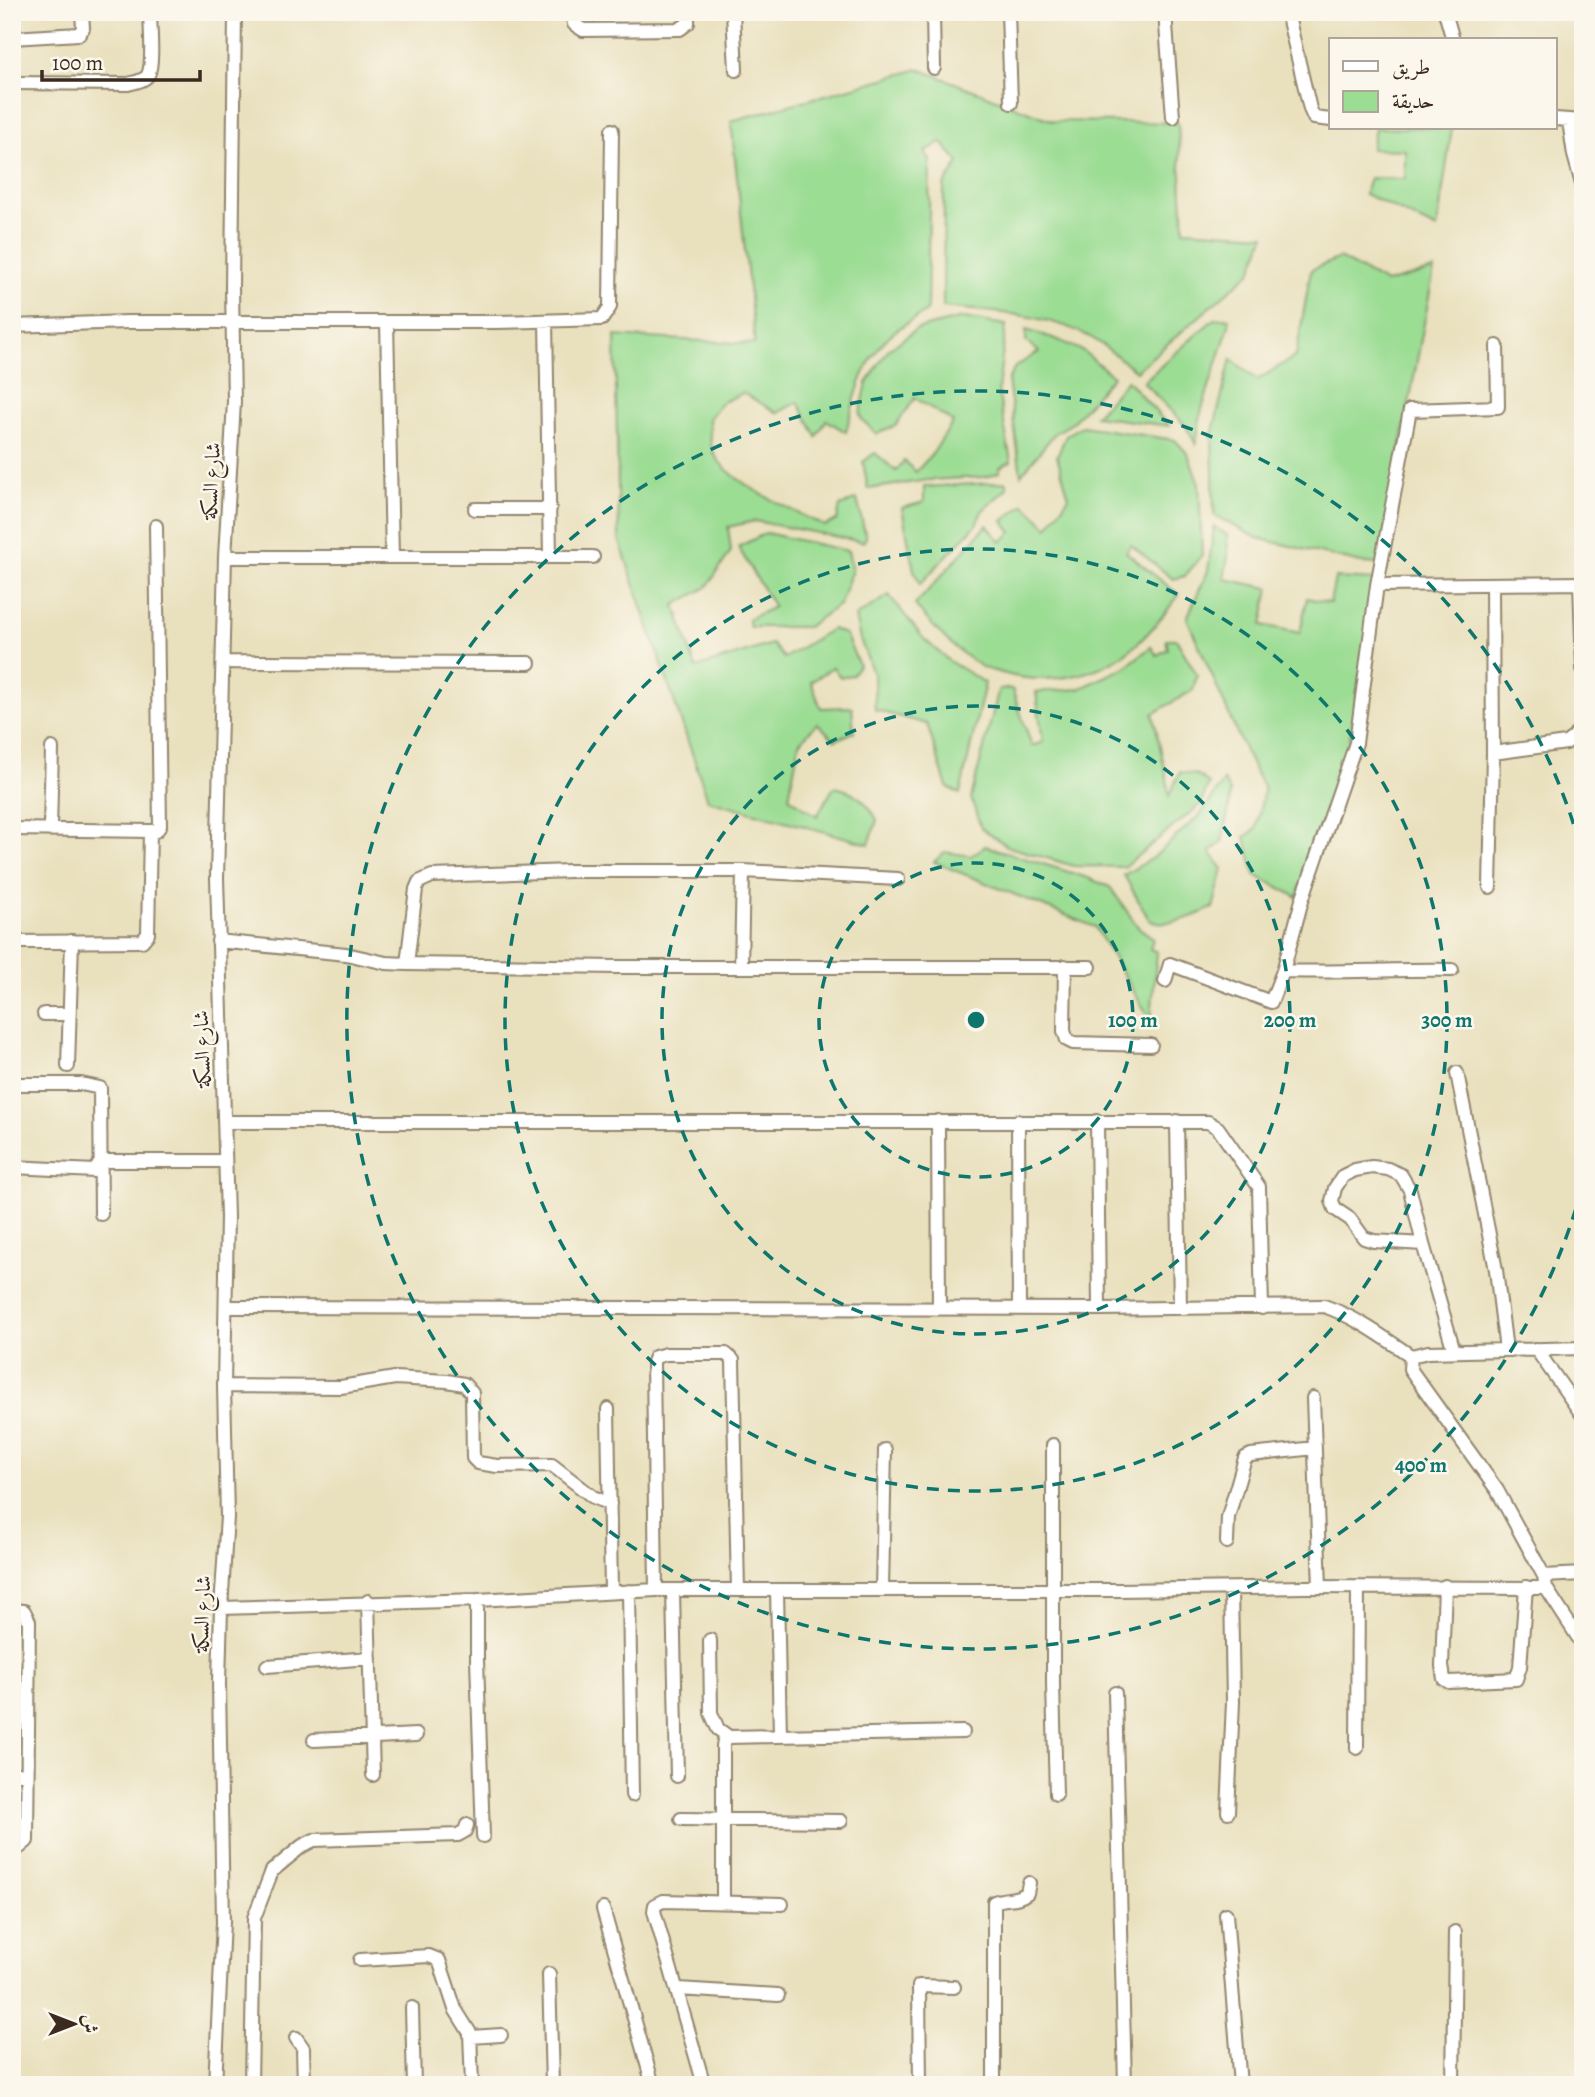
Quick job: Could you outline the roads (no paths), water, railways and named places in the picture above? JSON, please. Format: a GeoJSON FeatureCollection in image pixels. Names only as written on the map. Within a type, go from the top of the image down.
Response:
{"type":"FeatureCollection","features":[{"type":"Feature","properties":{"kind":"street"},"geometry":{"type":"LineString","coordinates":[[12,38],[79,34],[83,27],[82,12]]}},
{"type":"Feature","properties":{"kind":"street"},"geometry":{"type":"LineString","coordinates":[[12,73],[13,83],[128,84],[141,81],[148,75],[150,65],[150,12]]}},
{"type":"Feature","properties":{"kind":"street","name":"شارع السكة"},"geometry":{"type":"LineString","coordinates":[[215,2085],[223,1883],[220,1608],[227,1517],[224,1386],[227,1307],[220,1161],[224,1122],[217,878],[225,557],[234,402],[232,102],[235,12]]}},
{"type":"Feature","properties":{"kind":"street"},"geometry":{"type":"LineString","coordinates":[[572,12],[574,24],[583,30],[680,29],[688,23],[688,12]]}},
{"type":"Feature","properties":{"kind":"street"},"geometry":{"type":"LineString","coordinates":[[733,12],[736,70]]}},
{"type":"Feature","properties":{"kind":"street"},"geometry":{"type":"LineString","coordinates":[[933,12],[934,68]]}},
{"type":"Feature","properties":{"kind":"street"},"geometry":{"type":"LineString","coordinates":[[1008,12],[1011,103]]}},
{"type":"Feature","properties":{"kind":"street"},"geometry":{"type":"LineString","coordinates":[[1165,12],[1173,117]]}},
{"type":"Feature","properties":{"kind":"street"},"geometry":{"type":"LineString","coordinates":[[1287,12],[1310,109],[1314,118],[1329,120]]}},
{"type":"Feature","properties":{"kind":"street"},"geometry":{"type":"LineString","coordinates":[[1445,12],[1452,38]]}},
{"type":"Feature","properties":{"kind":"street"},"geometry":{"type":"LineString","coordinates":[[1556,120],[1576,121],[1574,155],[1583,188]]}},
{"type":"Feature","properties":{"kind":"street"},"geometry":{"type":"LineString","coordinates":[[12,326],[233,321],[601,319],[610,307],[612,130]]}},
{"type":"Feature","properties":{"kind":"street"},"geometry":{"type":"LineString","coordinates":[[387,321],[392,557]]}},
{"type":"Feature","properties":{"kind":"street"},"geometry":{"type":"LineString","coordinates":[[547,321],[550,557]]}},
{"type":"Feature","properties":{"kind":"street"},"geometry":{"type":"LineString","coordinates":[[1165,981],[1170,964],[1270,1002],[1283,971],[1302,900],[1356,743],[1377,585],[1410,410],[1499,407],[1497,346]]}},
{"type":"Feature","properties":{"kind":"street"},"geometry":{"type":"LineString","coordinates":[[475,509],[550,509]]}},
{"type":"Feature","properties":{"kind":"street"},"geometry":{"type":"LineString","coordinates":[[12,829],[156,831],[160,826],[156,526]]}},
{"type":"Feature","properties":{"kind":"street"},"geometry":{"type":"LineString","coordinates":[[225,557],[593,557]]}},
{"type":"Feature","properties":{"kind":"street"},"geometry":{"type":"LineString","coordinates":[[1377,585],[1581,583],[1583,669]]}},
{"type":"Feature","properties":{"kind":"street"},"geometry":{"type":"LineString","coordinates":[[1490,887],[1493,753],[1492,584]]}},
{"type":"Feature","properties":{"kind":"street"},"geometry":{"type":"LineString","coordinates":[[223,662],[529,663]]}},
{"type":"Feature","properties":{"kind":"street"},"geometry":{"type":"LineString","coordinates":[[1493,753],[1566,743],[1574,737],[1583,723]]}},
{"type":"Feature","properties":{"kind":"street"},"geometry":{"type":"LineString","coordinates":[[50,830],[52,748]]}},
{"type":"Feature","properties":{"kind":"street"},"geometry":{"type":"LineString","coordinates":[[12,942],[142,942],[146,939],[151,883],[150,831]]}},
{"type":"Feature","properties":{"kind":"street"},"geometry":{"type":"LineString","coordinates":[[407,964],[416,889],[419,882],[425,878],[570,872],[743,871],[898,879]]}},
{"type":"Feature","properties":{"kind":"street"},"geometry":{"type":"LineString","coordinates":[[741,967],[743,871]]}},
{"type":"Feature","properties":{"kind":"street"},"geometry":{"type":"LineString","coordinates":[[68,1066],[72,941]]}},
{"type":"Feature","properties":{"kind":"street"},"geometry":{"type":"LineString","coordinates":[[218,941],[346,954],[386,963],[407,964],[1090,967]]}},
{"type":"Feature","properties":{"kind":"street"},"geometry":{"type":"LineString","coordinates":[[1065,966],[1064,1031],[1067,1040],[1073,1043],[1151,1045]]}},
{"type":"Feature","properties":{"kind":"street"},"geometry":{"type":"LineString","coordinates":[[1283,971],[1337,973],[1452,970]]}},
{"type":"Feature","properties":{"kind":"street"},"geometry":{"type":"LineString","coordinates":[[44,1014],[68,1014]]}},
{"type":"Feature","properties":{"kind":"street"},"geometry":{"type":"LineString","coordinates":[[1457,1073],[1496,1270],[1506,1350]]}},
{"type":"Feature","properties":{"kind":"street"},"geometry":{"type":"LineString","coordinates":[[12,1084],[81,1084],[100,1088],[101,1213]]}},
{"type":"Feature","properties":{"kind":"street"},"geometry":{"type":"LineString","coordinates":[[938,1121],[939,1308]]}},
{"type":"Feature","properties":{"kind":"street"},"geometry":{"type":"LineString","coordinates":[[1018,1121],[1019,1308]]}},
{"type":"Feature","properties":{"kind":"street"},"geometry":{"type":"LineString","coordinates":[[1097,1121],[1099,1309]]}},
{"type":"Feature","properties":{"kind":"street"},"geometry":{"type":"LineString","coordinates":[[1177,1121],[1180,1308]]}},
{"type":"Feature","properties":{"kind":"street"},"geometry":{"type":"LineString","coordinates":[[224,1122],[1208,1122],[1214,1124],[1259,1187],[1262,1308]]}},
{"type":"Feature","properties":{"kind":"street"},"geometry":{"type":"LineString","coordinates":[[101,1161],[220,1161]]}},
{"type":"Feature","properties":{"kind":"street"},"geometry":{"type":"LineString","coordinates":[[12,1167],[95,1171],[101,1161]]}},
{"type":"Feature","properties":{"kind":"street"},"geometry":{"type":"LineString","coordinates":[[1423,1244],[1364,1238],[1350,1219],[1335,1209],[1332,1201],[1335,1188],[1343,1176],[1355,1170],[1372,1167],[1388,1169],[1401,1175],[1410,1189],[1454,1351]]}},
{"type":"Feature","properties":{"kind":"street"},"geometry":{"type":"LineString","coordinates":[[227,1307],[1099,1309],[1324,1306],[1340,1311],[1411,1356]]}},
{"type":"Feature","properties":{"kind":"street"},"geometry":{"type":"LineString","coordinates":[[1411,1356],[1418,1353],[1454,1351],[1583,1348]]}},
{"type":"Feature","properties":{"kind":"street"},"geometry":{"type":"LineString","coordinates":[[1536,1349],[1583,1416]]}},
{"type":"Feature","properties":{"kind":"street"},"geometry":{"type":"LineString","coordinates":[[656,1590],[653,1362],[655,1357],[666,1354],[726,1354],[733,1360],[738,1590]]}},
{"type":"Feature","properties":{"kind":"street"},"geometry":{"type":"LineString","coordinates":[[1411,1356],[1410,1369],[1497,1490],[1545,1582],[1583,1645]]}},
{"type":"Feature","properties":{"kind":"street"},"geometry":{"type":"LineString","coordinates":[[224,1386],[341,1387],[395,1378],[464,1384],[472,1393],[473,1458],[478,1463],[497,1466],[552,1465],[593,1497],[610,1504]]}},
{"type":"Feature","properties":{"kind":"street"},"geometry":{"type":"LineString","coordinates":[[1313,1398],[1320,1587]]}},
{"type":"Feature","properties":{"kind":"street"},"geometry":{"type":"LineString","coordinates":[[608,1409],[611,1592]]}},
{"type":"Feature","properties":{"kind":"street"},"geometry":{"type":"LineString","coordinates":[[1053,1445],[1056,1794]]}},
{"type":"Feature","properties":{"kind":"street"},"geometry":{"type":"LineString","coordinates":[[1227,1542],[1228,1517],[1245,1458],[1315,1448]]}},
{"type":"Feature","properties":{"kind":"street"},"geometry":{"type":"LineString","coordinates":[[882,1589],[885,1450]]}},
{"type":"Feature","properties":{"kind":"street"},"geometry":{"type":"LineString","coordinates":[[220,1608],[368,1601],[477,1600],[656,1590],[1526,1587],[1583,1574]]}},
{"type":"Feature","properties":{"kind":"street"},"geometry":{"type":"LineString","coordinates":[[1445,1586],[1442,1666],[1444,1679],[1449,1682],[1516,1679],[1520,1667],[1526,1587]]}},
{"type":"Feature","properties":{"kind":"street"},"geometry":{"type":"LineString","coordinates":[[1357,1748],[1358,1587]]}},
{"type":"Feature","properties":{"kind":"street"},"geometry":{"type":"LineString","coordinates":[[1228,1812],[1233,1702],[1231,1589]]}},
{"type":"Feature","properties":{"kind":"street"},"geometry":{"type":"LineString","coordinates":[[673,1590],[677,1776]]}},
{"type":"Feature","properties":{"kind":"street"},"geometry":{"type":"LineString","coordinates":[[777,1590],[780,1735]]}},
{"type":"Feature","properties":{"kind":"street"},"geometry":{"type":"LineString","coordinates":[[629,1591],[632,1795]]}},
{"type":"Feature","properties":{"kind":"street"},"geometry":{"type":"LineString","coordinates":[[477,1600],[483,1836]]}},
{"type":"Feature","properties":{"kind":"street"},"geometry":{"type":"LineString","coordinates":[[368,1601],[373,1775]]}},
{"type":"Feature","properties":{"kind":"street"},"geometry":{"type":"LineString","coordinates":[[12,1610],[24,1612],[29,1621],[26,1696],[27,1842],[20,1847],[12,1846]]}},
{"type":"Feature","properties":{"kind":"street"},"geometry":{"type":"LineString","coordinates":[[710,1640],[711,1713],[718,1729],[729,1737]]}},
{"type":"Feature","properties":{"kind":"street"},"geometry":{"type":"LineString","coordinates":[[267,1666],[370,1658]]}},
{"type":"Feature","properties":{"kind":"street"},"geometry":{"type":"LineString","coordinates":[[1115,1693],[1125,2085]]}},
{"type":"Feature","properties":{"kind":"street"},"geometry":{"type":"LineString","coordinates":[[12,1697],[26,1696]]}},
{"type":"Feature","properties":{"kind":"street"},"geometry":{"type":"LineString","coordinates":[[723,1902],[724,1740],[729,1737],[780,1735],[963,1732]]}},
{"type":"Feature","properties":{"kind":"street"},"geometry":{"type":"LineString","coordinates":[[314,1740],[416,1735]]}},
{"type":"Feature","properties":{"kind":"street"},"geometry":{"type":"LineString","coordinates":[[12,1774],[27,1774]]}},
{"type":"Feature","properties":{"kind":"street"},"geometry":{"type":"LineString","coordinates":[[681,1819],[841,1821]]}},
{"type":"Feature","properties":{"kind":"street"},"geometry":{"type":"LineString","coordinates":[[251,2085],[254,1918],[272,1871],[302,1846],[314,1840],[458,1835],[465,1831],[467,1825]]}},
{"type":"Feature","properties":{"kind":"street"},"geometry":{"type":"LineString","coordinates":[[995,2085],[995,1902],[1019,1898],[1027,1892],[1029,1883]]}},
{"type":"Feature","properties":{"kind":"street"},"geometry":{"type":"LineString","coordinates":[[704,2085],[654,1911],[655,1905],[663,1901],[782,1904]]}},
{"type":"Feature","properties":{"kind":"street"},"geometry":{"type":"LineString","coordinates":[[603,1909],[653,2085]]}},
{"type":"Feature","properties":{"kind":"street"},"geometry":{"type":"LineString","coordinates":[[1226,1914],[1240,2085]]}},
{"type":"Feature","properties":{"kind":"street"},"geometry":{"type":"LineString","coordinates":[[1453,2085],[1455,1932]]}},
{"type":"Feature","properties":{"kind":"street"},"geometry":{"type":"LineString","coordinates":[[360,1960],[435,1957],[442,1964],[455,2009],[471,2037],[472,2085]]}},
{"type":"Feature","properties":{"kind":"street"},"geometry":{"type":"LineString","coordinates":[[549,1974],[552,2085]]}},
{"type":"Feature","properties":{"kind":"street"},"geometry":{"type":"LineString","coordinates":[[920,2085],[919,1986],[954,1987]]}},
{"type":"Feature","properties":{"kind":"street"},"geometry":{"type":"LineString","coordinates":[[678,1989],[778,1996]]}},
{"type":"Feature","properties":{"kind":"street"},"geometry":{"type":"LineString","coordinates":[[412,2008],[414,2085]]}},
{"type":"Feature","properties":{"kind":"street"},"geometry":{"type":"LineString","coordinates":[[471,2037],[501,2035]]}},
{"type":"Feature","properties":{"kind":"street"},"geometry":{"type":"LineString","coordinates":[[296,2038],[303,2048],[304,2085]]}}]}
